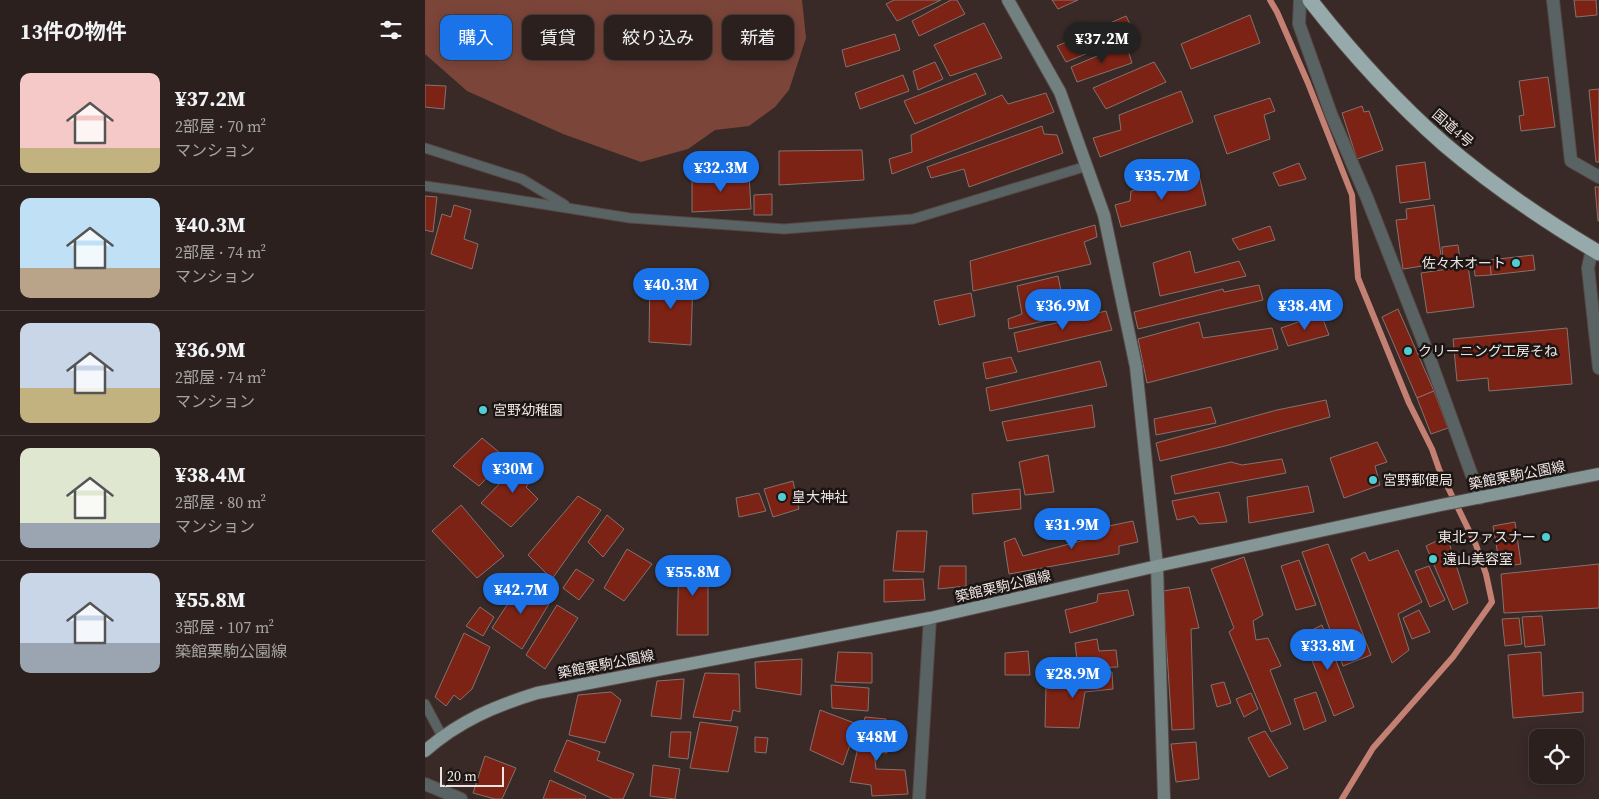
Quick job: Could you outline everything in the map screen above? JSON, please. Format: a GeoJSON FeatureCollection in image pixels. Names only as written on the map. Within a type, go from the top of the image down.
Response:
{"type":"FeatureCollection","features":[{"type":"Feature","properties":{"kind":"highway","name":"国道4号"},"geometry":{"type":"LineString","coordinates":[[1310,0],[1330,26],[1406,108],[1445,144],[1485,177],[1595,251]]}},
{"type":"Feature","properties":{"kind":"main road","name":"築館栗駒公園線"},"geometry":{"type":"LineString","coordinates":[[425,751],[442,736],[480,714],[508,702],[537,693],[930,618],[1157,566],[1441,505],[1599,474]]}},
{"type":"Feature","properties":{"kind":"street"},"geometry":{"type":"LineString","coordinates":[[1008,0],[1060,92],[1087,166],[1104,216],[1136,367],[1157,566],[1164,799]]}},
{"type":"Feature","properties":{"kind":"street"},"geometry":{"type":"LineString","coordinates":[[1301,0],[1299,24],[1328,105],[1427,351],[1475,499]]}},
{"type":"Feature","properties":{"kind":"street"},"geometry":{"type":"LineString","coordinates":[[1553,0],[1571,161],[1599,177]]}},
{"type":"Feature","properties":{"kind":"street"},"geometry":{"type":"LineString","coordinates":[[1595,251],[1587,268],[1599,368]]}},
{"type":"Feature","properties":{"kind":"street"},"geometry":{"type":"LineString","coordinates":[[919,799],[930,618]]}},
{"type":"Feature","properties":{"kind":"street"},"geometry":{"type":"LineString","coordinates":[[425,784],[461,799]]}},
{"type":"Feature","properties":{"kind":"lane"},"geometry":{"type":"LineString","coordinates":[[425,148],[522,179],[569,208]]}},
{"type":"Feature","properties":{"kind":"lane"},"geometry":{"type":"LineString","coordinates":[[425,186],[630,218],[784,229],[913,219],[1087,166]]}},
{"type":"Feature","properties":{"kind":"lane"},"geometry":{"type":"LineString","coordinates":[[425,704],[442,736]]}},
{"type":"Feature","properties":{"kind":"shaded area"},"geometry":{"type":"Polygon","coordinates":[[[425,0],[802,0],[806,38],[789,90],[775,107],[749,126],[715,130],[688,149],[641,162],[563,134],[467,91],[425,54],[425,0]]]}},
{"type":"Feature","properties":{"kind":"building"},"geometry":{"type":"Polygon","coordinates":[[[894,0],[941,0],[897,21],[886,4],[894,0]]]}},
{"type":"Feature","properties":{"kind":"building"},"geometry":{"type":"Polygon","coordinates":[[[951,0],[957,0],[965,14],[919,36],[912,21],[951,0]]]}},
{"type":"Feature","properties":{"kind":"building"},"geometry":{"type":"Polygon","coordinates":[[[1052,0],[1078,0],[1058,9],[1052,0]]]}},
{"type":"Feature","properties":{"kind":"building"},"geometry":{"type":"Polygon","coordinates":[[[1574,0],[1596,0],[1597,15],[1576,17],[1574,0]]]}},
{"type":"Feature","properties":{"kind":"building"},"geometry":{"type":"Polygon","coordinates":[[[1250,15],[1260,43],[1191,69],[1181,44],[1250,15]]]}},
{"type":"Feature","properties":{"kind":"building"},"geometry":{"type":"Polygon","coordinates":[[[1126,16],[1135,34],[1066,62],[1057,46],[1126,16]]]}},
{"type":"Feature","properties":{"kind":"building"},"geometry":{"type":"Polygon","coordinates":[[[984,23],[1002,58],[950,76],[934,45],[984,23]]]}},
{"type":"Feature","properties":{"kind":"building"},"geometry":{"type":"Polygon","coordinates":[[[895,34],[900,50],[846,67],[842,50],[895,34]]]}},
{"type":"Feature","properties":{"kind":"building"},"geometry":{"type":"Polygon","coordinates":[[[1126,44],[1132,63],[1077,82],[1071,67],[1126,44]]]}},
{"type":"Feature","properties":{"kind":"building"},"geometry":{"type":"Polygon","coordinates":[[[935,62],[943,79],[918,90],[913,71],[935,62]]]}},
{"type":"Feature","properties":{"kind":"building"},"geometry":{"type":"Polygon","coordinates":[[[1154,62],[1166,82],[1106,109],[1093,88],[1154,62]]]}},
{"type":"Feature","properties":{"kind":"building"},"geometry":{"type":"Polygon","coordinates":[[[976,73],[986,94],[915,124],[904,101],[976,73]]]}},
{"type":"Feature","properties":{"kind":"building"},"geometry":{"type":"Polygon","coordinates":[[[903,75],[909,91],[860,109],[855,93],[903,75]]]}},
{"type":"Feature","properties":{"kind":"building"},"geometry":{"type":"Polygon","coordinates":[[[1548,77],[1555,127],[1521,131],[1519,116],[1524,115],[1519,81],[1548,77]]]}},
{"type":"Feature","properties":{"kind":"building"},"geometry":{"type":"Polygon","coordinates":[[[425,85],[446,86],[444,109],[425,107],[425,85]]]}},
{"type":"Feature","properties":{"kind":"building"},"geometry":{"type":"Polygon","coordinates":[[[1599,89],[1599,162],[1596,162],[1589,90],[1599,89]]]}},
{"type":"Feature","properties":{"kind":"building"},"geometry":{"type":"Polygon","coordinates":[[[1181,91],[1193,122],[1100,157],[1093,138],[1121,130],[1119,115],[1181,91]]]}},
{"type":"Feature","properties":{"kind":"building"},"geometry":{"type":"Polygon","coordinates":[[[1046,93],[1054,112],[892,174],[889,159],[912,152],[911,135],[1002,95],[1008,104],[1046,93]]]}},
{"type":"Feature","properties":{"kind":"building"},"geometry":{"type":"Polygon","coordinates":[[[1270,98],[1275,111],[1264,115],[1270,139],[1227,154],[1214,116],[1270,98]]]}},
{"type":"Feature","properties":{"kind":"building"},"geometry":{"type":"Polygon","coordinates":[[[1362,106],[1364,112],[1369,111],[1383,150],[1357,159],[1342,113],[1362,106]]]}},
{"type":"Feature","properties":{"kind":"building"},"geometry":{"type":"Polygon","coordinates":[[[1042,126],[1044,134],[1057,135],[1063,153],[969,187],[964,169],[931,178],[927,167],[1042,126]]]}},
{"type":"Feature","properties":{"kind":"building"},"geometry":{"type":"Polygon","coordinates":[[[862,150],[864,180],[779,185],[779,151],[862,150]]]}},
{"type":"Feature","properties":{"kind":"building"},"geometry":{"type":"Polygon","coordinates":[[[1425,162],[1430,199],[1400,203],[1396,166],[1425,162]]]}},
{"type":"Feature","properties":{"kind":"building"},"geometry":{"type":"Polygon","coordinates":[[[1299,163],[1306,179],[1279,186],[1273,173],[1299,163]]]}},
{"type":"Feature","properties":{"kind":"building"},"geometry":{"type":"Polygon","coordinates":[[[749,174],[751,209],[692,212],[692,175],[749,174]]]}},
{"type":"Feature","properties":{"kind":"building"},"geometry":{"type":"Polygon","coordinates":[[[1199,175],[1206,205],[1121,227],[1115,205],[1130,201],[1131,191],[1199,175]]]}},
{"type":"Feature","properties":{"kind":"building"},"geometry":{"type":"Polygon","coordinates":[[[1595,187],[1599,187],[1599,221],[1598,221],[1595,187]]]}},
{"type":"Feature","properties":{"kind":"building"},"geometry":{"type":"Polygon","coordinates":[[[772,194],[772,215],[754,215],[754,195],[772,194]]]}},
{"type":"Feature","properties":{"kind":"building"},"geometry":{"type":"Polygon","coordinates":[[[425,196],[437,197],[433,232],[425,230],[425,196]]]}},
{"type":"Feature","properties":{"kind":"building"},"geometry":{"type":"Polygon","coordinates":[[[454,205],[471,210],[464,239],[478,244],[472,269],[431,254],[442,214],[451,217],[454,205]]]}},
{"type":"Feature","properties":{"kind":"building"},"geometry":{"type":"Polygon","coordinates":[[[1434,205],[1442,263],[1403,269],[1396,220],[1407,219],[1406,209],[1434,205]]]}},
{"type":"Feature","properties":{"kind":"building"},"geometry":{"type":"Polygon","coordinates":[[[1095,225],[1097,237],[1084,242],[1091,264],[973,291],[970,261],[1095,225]]]}},
{"type":"Feature","properties":{"kind":"building"},"geometry":{"type":"Polygon","coordinates":[[[1270,226],[1275,240],[1239,250],[1232,239],[1270,226]]]}},
{"type":"Feature","properties":{"kind":"building"},"geometry":{"type":"Polygon","coordinates":[[[1458,245],[1460,260],[1443,262],[1442,247],[1458,245]]]}},
{"type":"Feature","properties":{"kind":"building"},"geometry":{"type":"Polygon","coordinates":[[[1190,251],[1195,273],[1239,261],[1246,276],[1160,296],[1153,263],[1190,251]]]}},
{"type":"Feature","properties":{"kind":"building"},"geometry":{"type":"Polygon","coordinates":[[[1533,255],[1535,270],[1491,275],[1490,260],[1533,255]]]}},
{"type":"Feature","properties":{"kind":"building"},"geometry":{"type":"Polygon","coordinates":[[[1490,263],[1491,275],[1475,276],[1474,265],[1490,263]]]}},
{"type":"Feature","properties":{"kind":"building"},"geometry":{"type":"Polygon","coordinates":[[[1468,266],[1474,307],[1427,313],[1421,273],[1468,266]]]}},
{"type":"Feature","properties":{"kind":"building"},"geometry":{"type":"Polygon","coordinates":[[[693,276],[691,345],[649,342],[650,277],[693,276]]]}},
{"type":"Feature","properties":{"kind":"building"},"geometry":{"type":"Polygon","coordinates":[[[1058,276],[1066,316],[1009,329],[1008,319],[1022,314],[1017,286],[1058,276]]]}},
{"type":"Feature","properties":{"kind":"building"},"geometry":{"type":"Polygon","coordinates":[[[1259,285],[1263,300],[1138,329],[1134,312],[1223,289],[1224,292],[1259,285]]]}},
{"type":"Feature","properties":{"kind":"building"},"geometry":{"type":"Polygon","coordinates":[[[971,293],[975,316],[939,325],[934,301],[971,293]]]}},
{"type":"Feature","properties":{"kind":"building"},"geometry":{"type":"Polygon","coordinates":[[[1398,309],[1434,391],[1417,398],[1382,317],[1398,309]]]}},
{"type":"Feature","properties":{"kind":"building"},"geometry":{"type":"Polygon","coordinates":[[[1106,311],[1112,330],[1018,352],[1014,333],[1106,311]]]}},
{"type":"Feature","properties":{"kind":"building"},"geometry":{"type":"Polygon","coordinates":[[[1321,314],[1329,335],[1288,346],[1281,328],[1321,314]]]}},
{"type":"Feature","properties":{"kind":"building"},"geometry":{"type":"Polygon","coordinates":[[[1199,322],[1203,338],[1272,328],[1278,349],[1147,383],[1138,339],[1199,322]]]}},
{"type":"Feature","properties":{"kind":"building"},"geometry":{"type":"Polygon","coordinates":[[[1567,328],[1572,384],[1489,391],[1488,378],[1457,381],[1453,339],[1567,328]]]}},
{"type":"Feature","properties":{"kind":"building"},"geometry":{"type":"Polygon","coordinates":[[[1011,357],[1017,372],[986,379],[983,363],[1011,357]]]}},
{"type":"Feature","properties":{"kind":"building"},"geometry":{"type":"Polygon","coordinates":[[[1100,361],[1107,386],[990,411],[986,388],[1100,361]]]}},
{"type":"Feature","properties":{"kind":"building"},"geometry":{"type":"Polygon","coordinates":[[[1434,391],[1448,428],[1431,434],[1417,398],[1434,391]]]}},
{"type":"Feature","properties":{"kind":"building"},"geometry":{"type":"Polygon","coordinates":[[[1326,400],[1330,417],[1225,446],[1160,461],[1156,443],[1277,410],[1326,400]]]}},
{"type":"Feature","properties":{"kind":"building"},"geometry":{"type":"Polygon","coordinates":[[[1092,405],[1095,427],[1007,441],[1002,422],[1092,405]]]}},
{"type":"Feature","properties":{"kind":"building"},"geometry":{"type":"Polygon","coordinates":[[[1211,407],[1216,423],[1156,435],[1154,419],[1211,407]]]}},
{"type":"Feature","properties":{"kind":"building"},"geometry":{"type":"Polygon","coordinates":[[[482,438],[506,458],[479,486],[453,466],[482,438]]]}},
{"type":"Feature","properties":{"kind":"building"},"geometry":{"type":"Polygon","coordinates":[[[1377,442],[1387,462],[1375,466],[1380,485],[1344,498],[1330,458],[1377,442]]]}},
{"type":"Feature","properties":{"kind":"building"},"geometry":{"type":"Polygon","coordinates":[[[1048,455],[1054,492],[1025,495],[1019,462],[1048,455]]]}},
{"type":"Feature","properties":{"kind":"building"},"geometry":{"type":"Polygon","coordinates":[[[526,456],[540,469],[526,487],[538,499],[511,527],[481,503],[526,456]]]}},
{"type":"Feature","properties":{"kind":"building"},"geometry":{"type":"Polygon","coordinates":[[[1282,459],[1286,473],[1175,494],[1171,476],[1231,462],[1242,465],[1282,459]]]}},
{"type":"Feature","properties":{"kind":"building"},"geometry":{"type":"Polygon","coordinates":[[[793,481],[799,509],[773,517],[764,489],[793,481]]]}},
{"type":"Feature","properties":{"kind":"building"},"geometry":{"type":"Polygon","coordinates":[[[1308,486],[1314,512],[1249,523],[1247,497],[1308,486]]]}},
{"type":"Feature","properties":{"kind":"building"},"geometry":{"type":"Polygon","coordinates":[[[1020,489],[1021,509],[973,514],[972,494],[1020,489]]]}},
{"type":"Feature","properties":{"kind":"building"},"geometry":{"type":"Polygon","coordinates":[[[1219,492],[1227,522],[1199,524],[1194,516],[1177,520],[1172,501],[1219,492]]]}},
{"type":"Feature","properties":{"kind":"building"},"geometry":{"type":"Polygon","coordinates":[[[759,493],[766,511],[739,517],[736,498],[759,493]]]}},
{"type":"Feature","properties":{"kind":"building"},"geometry":{"type":"Polygon","coordinates":[[[578,496],[601,510],[552,579],[528,555],[578,496]]]}},
{"type":"Feature","properties":{"kind":"building"},"geometry":{"type":"Polygon","coordinates":[[[461,505],[504,556],[477,578],[432,531],[461,505]]]}},
{"type":"Feature","properties":{"kind":"building"},"geometry":{"type":"Polygon","coordinates":[[[607,515],[624,529],[603,557],[588,542],[607,515]]]}},
{"type":"Feature","properties":{"kind":"building"},"geometry":{"type":"Polygon","coordinates":[[[1133,521],[1138,542],[1119,546],[1119,554],[1009,574],[1004,542],[1015,538],[1023,556],[1104,535],[1104,527],[1133,521]]]}},
{"type":"Feature","properties":{"kind":"building"},"geometry":{"type":"Polygon","coordinates":[[[1515,522],[1521,564],[1500,567],[1493,526],[1515,522]]]}},
{"type":"Feature","properties":{"kind":"building"},"geometry":{"type":"Polygon","coordinates":[[[897,531],[927,531],[924,572],[893,571],[897,531]]]}},
{"type":"Feature","properties":{"kind":"building"},"geometry":{"type":"Polygon","coordinates":[[[1447,536],[1468,603],[1453,610],[1426,546],[1447,536]]]}},
{"type":"Feature","properties":{"kind":"building"},"geometry":{"type":"Polygon","coordinates":[[[1328,544],[1371,655],[1343,666],[1302,552],[1328,544]]]}},
{"type":"Feature","properties":{"kind":"building"},"geometry":{"type":"Polygon","coordinates":[[[627,549],[652,564],[624,601],[604,588],[627,549]]]}},
{"type":"Feature","properties":{"kind":"building"},"geometry":{"type":"Polygon","coordinates":[[[1398,550],[1422,602],[1398,614],[1409,650],[1392,663],[1351,559],[1365,552],[1369,561],[1398,550]]]}},
{"type":"Feature","properties":{"kind":"building"},"geometry":{"type":"Polygon","coordinates":[[[1244,557],[1263,615],[1253,621],[1256,640],[1268,638],[1281,666],[1270,670],[1291,724],[1271,732],[1229,632],[1234,628],[1211,569],[1244,557]]]}},
{"type":"Feature","properties":{"kind":"building"},"geometry":{"type":"Polygon","coordinates":[[[708,558],[708,635],[677,635],[679,559],[708,558]]]}},
{"type":"Feature","properties":{"kind":"building"},"geometry":{"type":"Polygon","coordinates":[[[1299,560],[1316,605],[1296,610],[1281,566],[1299,560]]]}},
{"type":"Feature","properties":{"kind":"building"},"geometry":{"type":"Polygon","coordinates":[[[1599,564],[1599,608],[1504,613],[1501,574],[1599,564]]]}},
{"type":"Feature","properties":{"kind":"building"},"geometry":{"type":"Polygon","coordinates":[[[940,566],[966,566],[966,586],[938,589],[940,566]]]}},
{"type":"Feature","properties":{"kind":"building"},"geometry":{"type":"Polygon","coordinates":[[[1429,566],[1445,600],[1430,607],[1415,571],[1429,566]]]}},
{"type":"Feature","properties":{"kind":"building"},"geometry":{"type":"Polygon","coordinates":[[[576,569],[594,580],[579,600],[563,588],[576,569]]]}},
{"type":"Feature","properties":{"kind":"building"},"geometry":{"type":"Polygon","coordinates":[[[923,579],[925,600],[884,602],[884,580],[923,579]]]}},
{"type":"Feature","properties":{"kind":"building"},"geometry":{"type":"Polygon","coordinates":[[[522,582],[550,602],[522,649],[492,628],[522,582]]]}},
{"type":"Feature","properties":{"kind":"building"},"geometry":{"type":"Polygon","coordinates":[[[1189,587],[1199,628],[1191,629],[1194,729],[1172,730],[1163,591],[1189,587]]]}},
{"type":"Feature","properties":{"kind":"building"},"geometry":{"type":"Polygon","coordinates":[[[1128,590],[1134,615],[1070,633],[1065,610],[1097,602],[1098,594],[1128,590]]]}},
{"type":"Feature","properties":{"kind":"building"},"geometry":{"type":"Polygon","coordinates":[[[557,605],[578,618],[545,669],[526,655],[557,605]]]}},
{"type":"Feature","properties":{"kind":"building"},"geometry":{"type":"Polygon","coordinates":[[[480,607],[494,617],[483,636],[466,626],[480,607]]]}},
{"type":"Feature","properties":{"kind":"building"},"geometry":{"type":"Polygon","coordinates":[[[1419,610],[1430,632],[1412,639],[1403,618],[1419,610]]]}},
{"type":"Feature","properties":{"kind":"building"},"geometry":{"type":"Polygon","coordinates":[[[1542,616],[1545,645],[1525,647],[1522,617],[1542,616]]]}},
{"type":"Feature","properties":{"kind":"building"},"geometry":{"type":"Polygon","coordinates":[[[1519,618],[1522,644],[1505,646],[1502,619],[1519,618]]]}},
{"type":"Feature","properties":{"kind":"building"},"geometry":{"type":"Polygon","coordinates":[[[1322,625],[1354,707],[1334,716],[1302,635],[1322,625]]]}},
{"type":"Feature","properties":{"kind":"building"},"geometry":{"type":"Polygon","coordinates":[[[464,633],[490,647],[472,689],[460,700],[454,695],[446,706],[435,697],[464,633]]]}},
{"type":"Feature","properties":{"kind":"building"},"geometry":{"type":"Polygon","coordinates":[[[1097,639],[1099,651],[1116,650],[1118,667],[1078,668],[1075,643],[1097,639]]]}},
{"type":"Feature","properties":{"kind":"building"},"geometry":{"type":"Polygon","coordinates":[[[1028,651],[1030,675],[1005,675],[1005,653],[1028,651]]]}},
{"type":"Feature","properties":{"kind":"building"},"geometry":{"type":"Polygon","coordinates":[[[838,652],[872,653],[872,683],[835,682],[838,652]]]}},
{"type":"Feature","properties":{"kind":"building"},"geometry":{"type":"Polygon","coordinates":[[[1541,652],[1543,696],[1583,692],[1583,712],[1513,718],[1508,655],[1541,652]]]}},
{"type":"Feature","properties":{"kind":"building"},"geometry":{"type":"Polygon","coordinates":[[[802,659],[801,695],[756,688],[755,662],[802,659]]]}},
{"type":"Feature","properties":{"kind":"building"},"geometry":{"type":"Polygon","coordinates":[[[1112,672],[1113,689],[1085,692],[1079,728],[1045,727],[1046,687],[1064,686],[1065,676],[1112,672]]]}},
{"type":"Feature","properties":{"kind":"building"},"geometry":{"type":"Polygon","coordinates":[[[705,673],[739,674],[740,712],[733,710],[731,721],[693,717],[705,673]]]}},
{"type":"Feature","properties":{"kind":"building"},"geometry":{"type":"Polygon","coordinates":[[[684,679],[681,719],[651,716],[657,681],[684,679]]]}},
{"type":"Feature","properties":{"kind":"building"},"geometry":{"type":"Polygon","coordinates":[[[1224,682],[1231,703],[1217,707],[1211,685],[1224,682]]]}},
{"type":"Feature","properties":{"kind":"building"},"geometry":{"type":"Polygon","coordinates":[[[831,685],[869,688],[868,711],[832,708],[831,685]]]}},
{"type":"Feature","properties":{"kind":"building"},"geometry":{"type":"Polygon","coordinates":[[[611,692],[621,700],[605,743],[569,735],[578,695],[611,692]]]}},
{"type":"Feature","properties":{"kind":"building"},"geometry":{"type":"Polygon","coordinates":[[[1316,692],[1326,721],[1304,730],[1294,699],[1316,692]]]}},
{"type":"Feature","properties":{"kind":"building"},"geometry":{"type":"Polygon","coordinates":[[[1251,693],[1258,709],[1244,717],[1236,699],[1251,693]]]}},
{"type":"Feature","properties":{"kind":"building"},"geometry":{"type":"Polygon","coordinates":[[[820,710],[857,724],[843,765],[810,750],[820,710]]]}},
{"type":"Feature","properties":{"kind":"building"},"geometry":{"type":"Polygon","coordinates":[[[865,717],[886,719],[887,753],[874,752],[876,769],[905,770],[908,794],[872,796],[871,785],[850,782],[865,717]]]}},
{"type":"Feature","properties":{"kind":"building"},"geometry":{"type":"Polygon","coordinates":[[[700,722],[738,727],[728,772],[690,768],[700,722]]]}},
{"type":"Feature","properties":{"kind":"building"},"geometry":{"type":"Polygon","coordinates":[[[1265,731],[1288,768],[1269,777],[1248,738],[1265,731]]]}},
{"type":"Feature","properties":{"kind":"building"},"geometry":{"type":"Polygon","coordinates":[[[671,732],[691,732],[688,759],[669,757],[671,732]]]}},
{"type":"Feature","properties":{"kind":"building"},"geometry":{"type":"Polygon","coordinates":[[[755,737],[768,738],[766,753],[755,752],[755,737]]]}},
{"type":"Feature","properties":{"kind":"building"},"geometry":{"type":"Polygon","coordinates":[[[567,740],[600,752],[597,760],[634,774],[623,799],[613,799],[554,771],[567,740]]]}},
{"type":"Feature","properties":{"kind":"building"},"geometry":{"type":"Polygon","coordinates":[[[1196,742],[1199,779],[1176,782],[1171,744],[1196,742]]]}},
{"type":"Feature","properties":{"kind":"building"},"geometry":{"type":"Polygon","coordinates":[[[485,756],[516,768],[502,799],[473,793],[485,756]]]}},
{"type":"Feature","properties":{"kind":"building"},"geometry":{"type":"Polygon","coordinates":[[[653,765],[680,769],[675,799],[650,796],[653,765]]]}},
{"type":"Feature","properties":{"kind":"building"},"geometry":{"type":"Polygon","coordinates":[[[550,780],[586,796],[585,799],[543,799],[550,780]]]}},
{"type":"Feature","properties":{"kind":"waterway"},"geometry":{"type":"LineString","coordinates":[[1270,0],[1308,83],[1352,195],[1358,278],[1409,403],[1476,545],[1486,574],[1492,602],[1453,657],[1373,748],[1342,799]]}},
{"type":"Feature","properties":{"kind":"place","name":"佐々木オート"},"geometry":{"type":"Point","coordinates":[1516,263]}},
{"type":"Feature","properties":{"kind":"place","name":"クリーニング工房そね"},"geometry":{"type":"Point","coordinates":[1408,351]}},
{"type":"Feature","properties":{"kind":"place","name":"宮野幼稚園"},"geometry":{"type":"Point","coordinates":[483,410]}},
{"type":"Feature","properties":{"kind":"place","name":"宮野郵便局"},"geometry":{"type":"Point","coordinates":[1373,480]}},
{"type":"Feature","properties":{"kind":"place","name":"皇大神社"},"geometry":{"type":"Point","coordinates":[782,497]}},
{"type":"Feature","properties":{"kind":"place","name":"東北ファスナー"},"geometry":{"type":"Point","coordinates":[1546,537]}},
{"type":"Feature","properties":{"kind":"place","name":"遠山美容室"},"geometry":{"type":"Point","coordinates":[1433,559]}}]}
